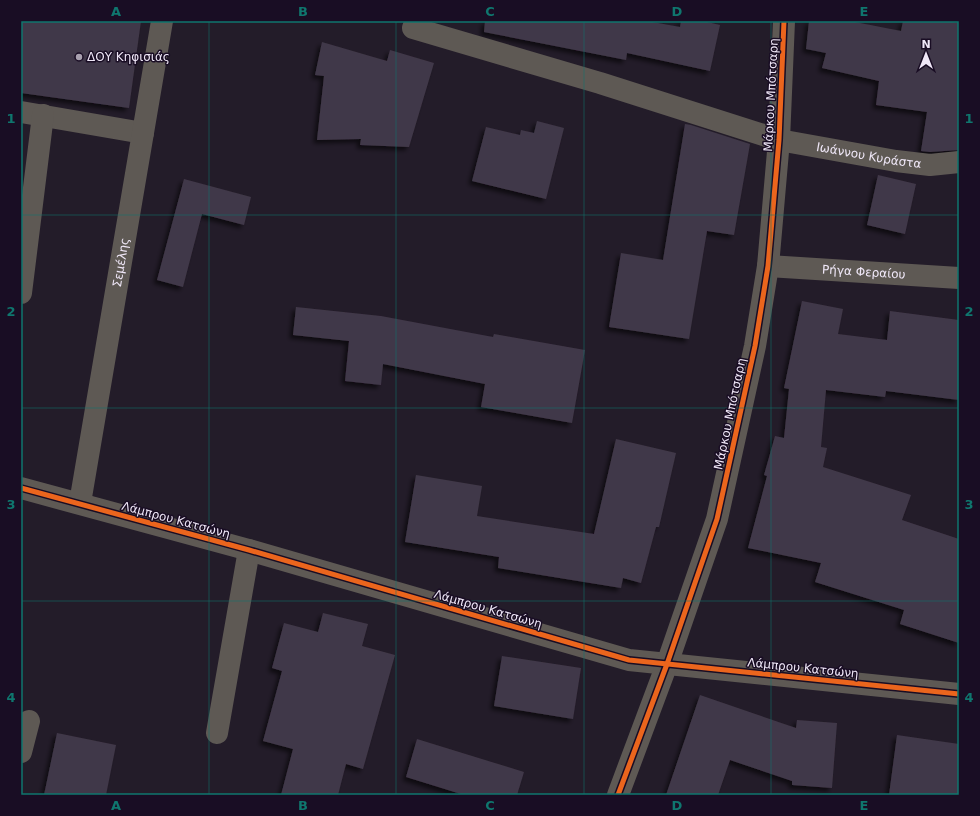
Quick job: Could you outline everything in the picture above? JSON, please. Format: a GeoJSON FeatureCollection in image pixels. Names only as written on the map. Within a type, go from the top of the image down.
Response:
{"type":"FeatureCollection","features":[{"type":"Feature","properties":{"kind":"street","name":"Σεμέλης"},"geometry":{"type":"LineString","coordinates":[[80,503],[162,21]]}},
{"type":"Feature","properties":{"kind":"street","name":"Μάρκου Μπότσαρη"},"geometry":{"type":"LineString","coordinates":[[618,795],[667,664],[717,519],[755,346],[768,266],[779,140],[784,21]]}},
{"type":"Feature","properties":{"kind":"street","name":"Ιωάννου Κυράστα"},"geometry":{"type":"LineString","coordinates":[[413,28],[600,83],[779,140],[896,161],[930,164],[959,162]]}},
{"type":"Feature","properties":{"kind":"street"},"geometry":{"type":"LineString","coordinates":[[21,112],[143,133]]}},
{"type":"Feature","properties":{"kind":"street"},"geometry":{"type":"LineString","coordinates":[[21,293],[43,116]]}},
{"type":"Feature","properties":{"kind":"street","name":"Ρήγα Φεραίου"},"geometry":{"type":"LineString","coordinates":[[768,266],[959,278]]}},
{"type":"Feature","properties":{"kind":"street","name":"Λάμπρου Κατσώνη"},"geometry":{"type":"LineString","coordinates":[[21,488],[249,550],[629,660],[959,694]]}},
{"type":"Feature","properties":{"kind":"street"},"geometry":{"type":"LineString","coordinates":[[217,733],[249,550]]}},
{"type":"Feature","properties":{"kind":"street"},"geometry":{"type":"LineString","coordinates":[[21,752],[29,721]]}},
{"type":"Feature","properties":{"kind":"building","name":"ΔΟΥ Κηφισιάς"},"geometry":{"type":"Polygon","coordinates":[[[21,21],[141,21],[129,108],[21,93],[21,21]]]}},
{"type":"Feature","properties":{"kind":"building"},"geometry":{"type":"Polygon","coordinates":[[[485,21],[647,21],[680,27],[681,21],[703,21],[720,25],[710,71],[627,53],[626,60],[484,32],[485,21]]]}},
{"type":"Feature","properties":{"kind":"building"},"geometry":{"type":"Polygon","coordinates":[[[809,21],[850,21],[901,31],[903,21],[945,21],[959,23],[959,150],[930,152],[921,151],[927,112],[876,105],[879,81],[822,68],[826,53],[806,49],[809,21]]]}},
{"type":"Feature","properties":{"kind":"building"},"geometry":{"type":"Polygon","coordinates":[[[322,42],[387,61],[390,50],[434,63],[409,147],[360,145],[361,139],[317,140],[324,76],[315,75],[322,42]]]}},
{"type":"Feature","properties":{"kind":"building"},"geometry":{"type":"Polygon","coordinates":[[[537,121],[564,128],[546,199],[472,181],[486,127],[520,135],[521,130],[534,133],[537,121]]]}},
{"type":"Feature","properties":{"kind":"building"},"geometry":{"type":"Polygon","coordinates":[[[685,124],[750,144],[734,235],[707,231],[689,339],[609,327],[621,253],[663,260],[685,124]]]}},
{"type":"Feature","properties":{"kind":"building"},"geometry":{"type":"Polygon","coordinates":[[[878,175],[916,184],[905,234],[867,225],[878,175]]]}},
{"type":"Feature","properties":{"kind":"building"},"geometry":{"type":"Polygon","coordinates":[[[184,179],[251,197],[244,225],[202,214],[183,287],[157,280],[184,179]]]}},
{"type":"Feature","properties":{"kind":"building"},"geometry":{"type":"Polygon","coordinates":[[[802,301],[843,309],[838,334],[887,340],[890,311],[959,320],[959,400],[886,391],[885,397],[826,390],[821,447],[827,448],[823,467],[911,495],[902,520],[959,539],[959,643],[900,624],[904,610],[815,582],[821,563],[748,548],[767,476],[764,475],[775,436],[784,438],[789,389],[784,388],[802,301]]]}},
{"type":"Feature","properties":{"kind":"building"},"geometry":{"type":"Polygon","coordinates":[[[296,307],[381,316],[493,337],[494,334],[585,350],[572,423],[481,407],[485,384],[383,364],[381,385],[345,381],[349,341],[293,335],[296,307]]]}},
{"type":"Feature","properties":{"kind":"building"},"geometry":{"type":"Polygon","coordinates":[[[616,439],[676,453],[659,527],[656,527],[641,583],[623,578],[621,588],[498,568],[499,557],[405,542],[416,475],[482,486],[477,516],[594,534],[616,439]]]}},
{"type":"Feature","properties":{"kind":"building"},"geometry":{"type":"Polygon","coordinates":[[[323,613],[368,624],[362,646],[395,655],[363,769],[346,764],[338,795],[281,795],[293,749],[263,741],[282,671],[272,668],[284,623],[318,632],[323,613]]]}},
{"type":"Feature","properties":{"kind":"building"},"geometry":{"type":"Polygon","coordinates":[[[502,656],[581,668],[573,719],[494,706],[502,656]]]}},
{"type":"Feature","properties":{"kind":"building"},"geometry":{"type":"Polygon","coordinates":[[[700,695],[796,728],[797,720],[837,723],[832,788],[792,785],[792,781],[730,760],[718,795],[666,795],[700,695]]]}},
{"type":"Feature","properties":{"kind":"building"},"geometry":{"type":"Polygon","coordinates":[[[57,733],[116,745],[106,795],[44,795],[57,733]]]}},
{"type":"Feature","properties":{"kind":"building"},"geometry":{"type":"Polygon","coordinates":[[[897,735],[959,744],[959,795],[889,795],[897,735]]]}},
{"type":"Feature","properties":{"kind":"building"},"geometry":{"type":"Polygon","coordinates":[[[417,739],[524,772],[517,795],[464,795],[406,777],[417,739]]]}},
{"type":"Feature","properties":{"kind":"cycle path"},"geometry":{"type":"LineString","coordinates":[[618,795],[667,664],[717,519],[755,346],[768,266],[779,140],[784,21]]}},
{"type":"Feature","properties":{"kind":"cycle path"},"geometry":{"type":"LineString","coordinates":[[21,488],[249,550],[629,660],[959,694]]}},
{"type":"Feature","properties":{"kind":"place","name":"ΔΟΥ Κηφισιάς"},"geometry":{"type":"Point","coordinates":[79,57]}}]}
